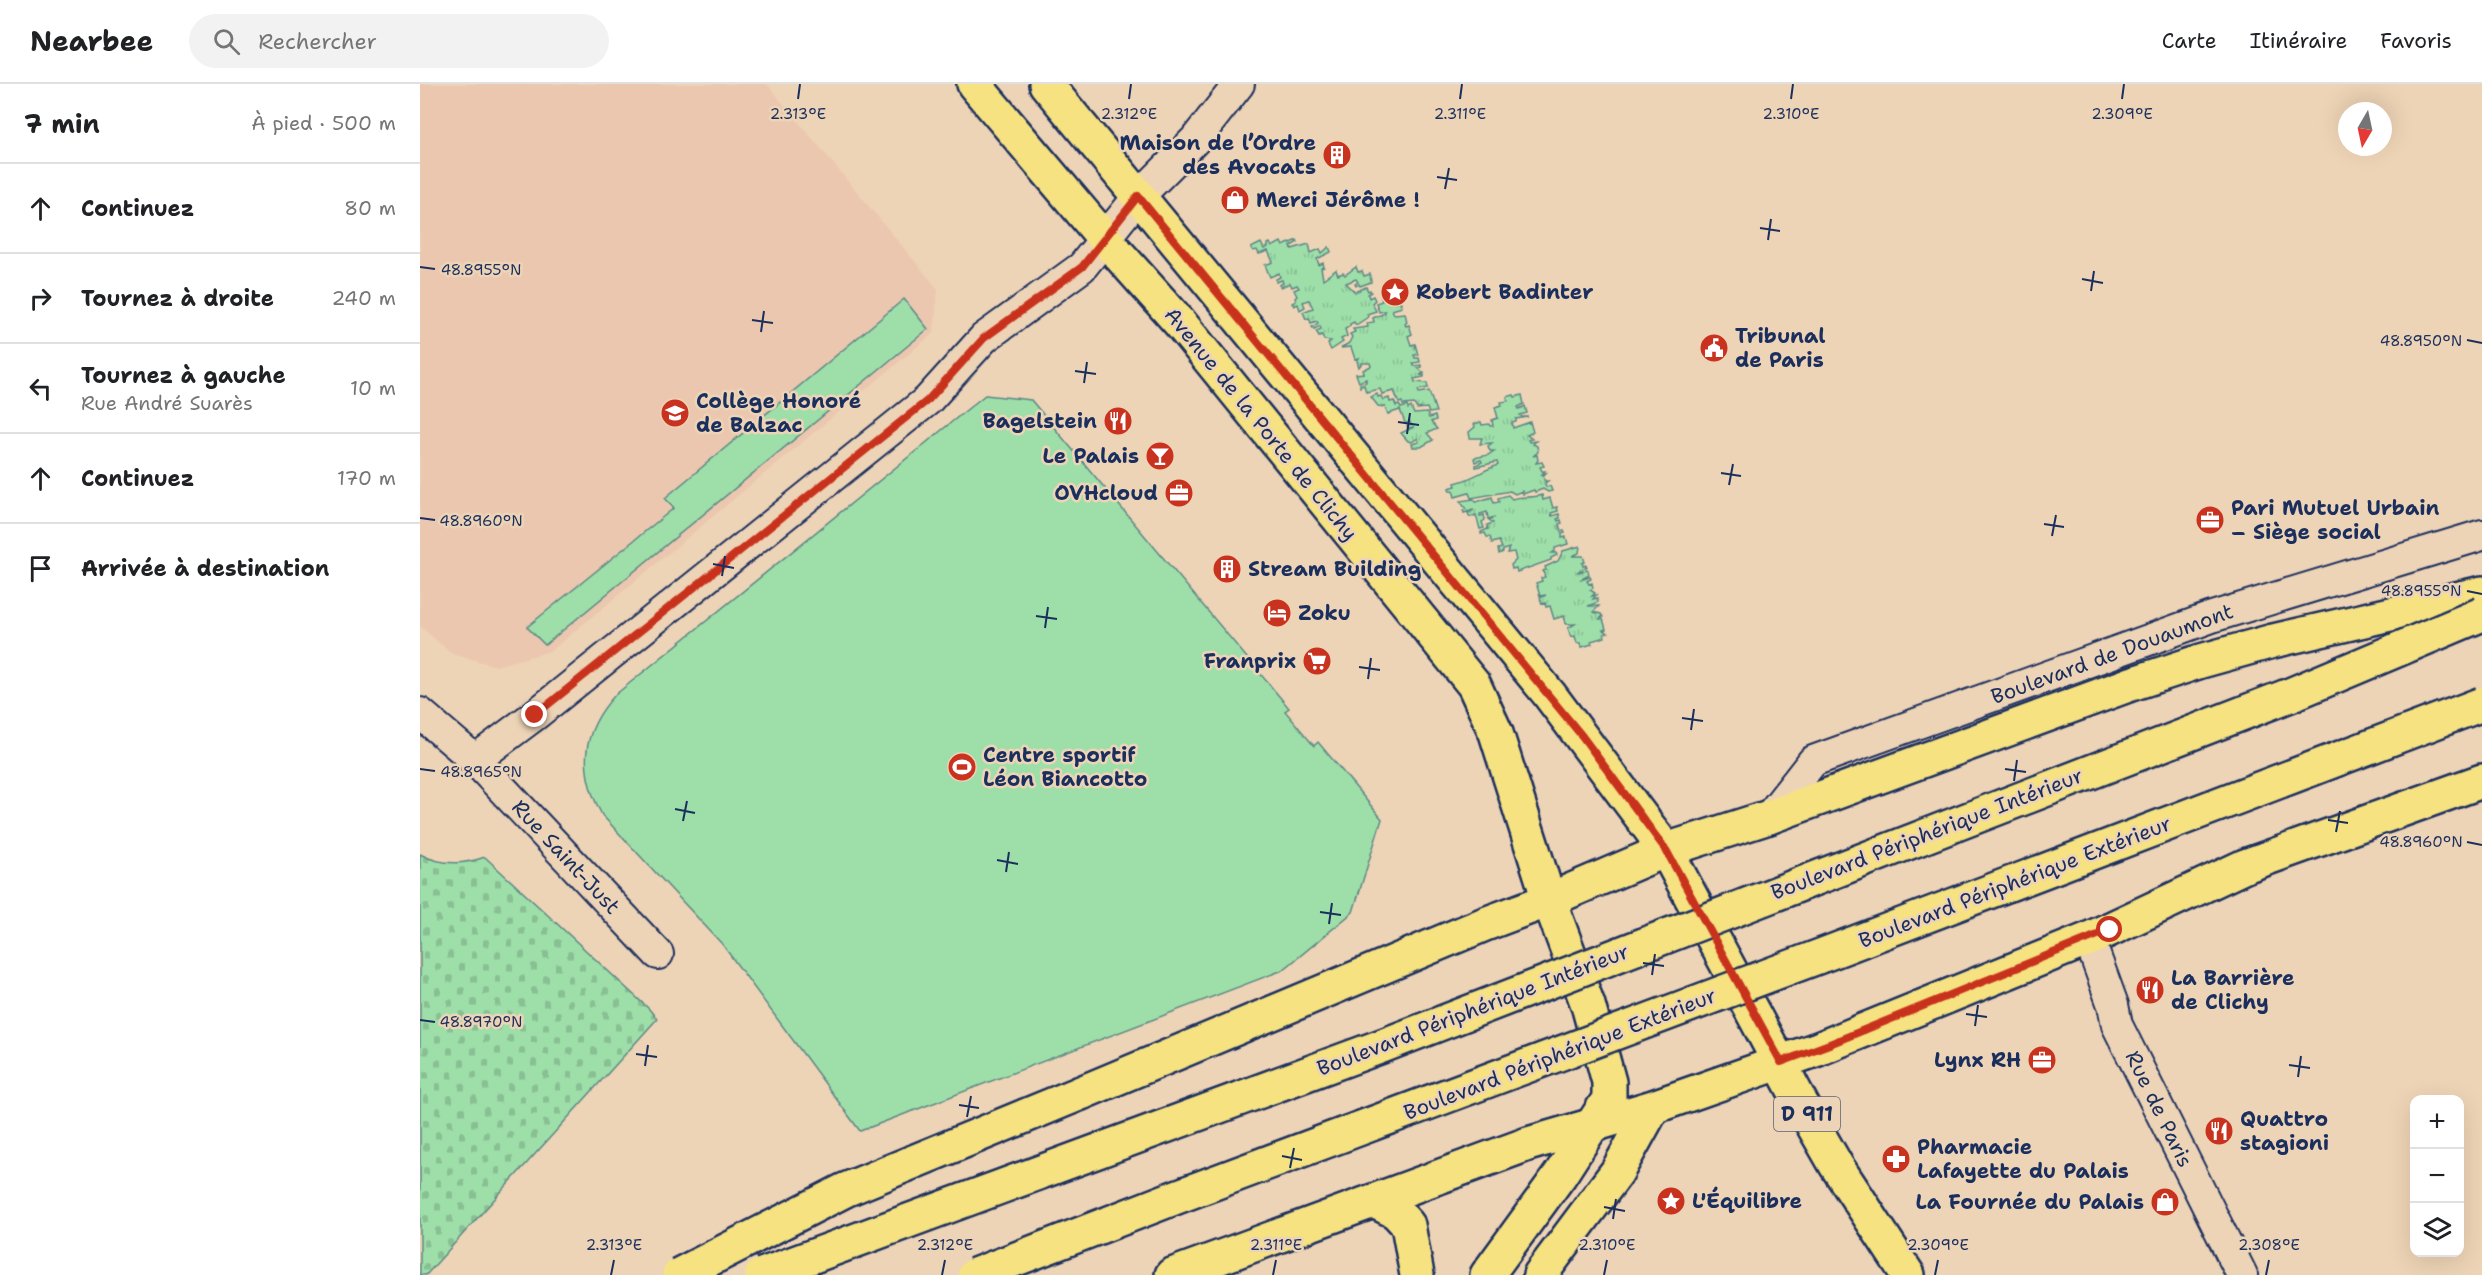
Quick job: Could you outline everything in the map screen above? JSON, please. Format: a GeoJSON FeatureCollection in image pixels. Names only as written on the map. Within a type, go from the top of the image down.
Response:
{"type":"FeatureCollection","features":[{"type":"Feature","properties":{"kind":"main road","name":"Avenue de la Porte de Clichy"},"geometry":{"type":"LineString","coordinates":[[974,84],[1104,238],[1180,322],[1474,685],[1496,733],[1549,900],[1587,1005],[1609,1082],[1609,1099],[1560,1175],[1487,1275]]}},
{"type":"Feature","properties":{"kind":"main road"},"geometry":{"type":"LineString","coordinates":[[1046,84],[1549,694],[1666,850],[1781,1062]]}},
{"type":"Feature","properties":{"kind":"main road"},"geometry":{"type":"LineString","coordinates":[[679,1275],[845,1190],[1666,850],[1769,817],[2062,712],[2131,684],[2273,641],[2482,593]]}},
{"type":"Feature","properties":{"kind":"main road","name":"Boulevard Périphérique Intérieur"},"geometry":{"type":"LineString","coordinates":[[762,1275],[1382,1046],[2290,695],[2482,614]]}},
{"type":"Feature","properties":{"kind":"main road","name":"Boulevard Périphérique Extérieur"},"geometry":{"type":"LineString","coordinates":[[975,1275],[2482,704]]}},
{"type":"Feature","properties":{"kind":"main road"},"geometry":{"type":"LineString","coordinates":[[1172,1275],[1528,1144],[1653,1107],[1781,1062],[2089,939],[2245,866],[2482,781]]}},
{"type":"Feature","properties":{"kind":"main road","name":"D 911"},"geometry":{"type":"LineString","coordinates":[[1781,1062],[1836,1165],[1908,1275]]}},
{"type":"Feature","properties":{"kind":"main road"},"geometry":{"type":"LineString","coordinates":[[1540,1275],[1617,1172],[1653,1107]]}},
{"type":"Feature","properties":{"kind":"main road"},"geometry":{"type":"LineString","coordinates":[[1374,1201],[1396,1212],[1408,1225],[1417,1275]]}},
{"type":"Feature","properties":{"kind":"street"},"geometry":{"type":"LineString","coordinates":[[475,760],[535,715],[928,400],[984,338],[1082,267],[1138,196],[1195,140],[1239,84]]}},
{"type":"Feature","properties":{"kind":"street","name":"Boulevard de Douaumont"},"geometry":{"type":"LineString","coordinates":[[1769,817],[1813,761],[2212,617],[2482,536]]}},
{"type":"Feature","properties":{"kind":"street","name":"Rue Saint-Just"},"geometry":{"type":"LineString","coordinates":[[420,713],[475,760],[658,954]]}},
{"type":"Feature","properties":{"kind":"street","name":"Rue de Paris"},"geometry":{"type":"LineString","coordinates":[[2089,939],[2113,1005],[2117,1025],[2242,1275]]}},
{"type":"Feature","properties":{"kind":"shaded area"},"geometry":{"type":"Polygon","coordinates":[[[420,84],[767,84],[938,289],[934,333],[551,651],[496,666],[452,654],[420,626],[420,84]]]}},
{"type":"Feature","properties":{"kind":"green space"},"geometry":{"type":"Polygon","coordinates":[[[1297,240],[1298,242],[1291,246],[1292,249],[1309,244],[1311,253],[1320,249],[1322,253],[1329,247],[1331,252],[1317,259],[1319,265],[1323,263],[1324,267],[1321,268],[1323,279],[1336,270],[1338,275],[1343,273],[1345,275],[1356,267],[1358,272],[1362,271],[1364,276],[1370,274],[1371,282],[1356,286],[1358,282],[1356,279],[1346,283],[1355,292],[1366,287],[1368,291],[1370,290],[1369,298],[1373,296],[1375,300],[1372,303],[1376,311],[1367,314],[1368,317],[1356,325],[1354,322],[1350,324],[1345,329],[1347,336],[1341,339],[1343,342],[1331,350],[1328,344],[1331,341],[1324,340],[1322,335],[1319,336],[1316,331],[1321,329],[1320,326],[1314,329],[1312,327],[1318,323],[1317,321],[1311,323],[1309,318],[1306,319],[1303,312],[1313,308],[1309,300],[1303,302],[1305,307],[1300,310],[1298,304],[1294,306],[1292,303],[1296,301],[1297,296],[1294,290],[1299,288],[1297,285],[1292,287],[1290,283],[1281,287],[1279,285],[1283,283],[1282,280],[1276,282],[1276,279],[1280,277],[1279,273],[1270,277],[1265,265],[1273,262],[1268,251],[1259,254],[1257,250],[1253,251],[1251,248],[1261,243],[1264,249],[1270,243],[1272,247],[1281,242],[1283,246],[1297,240]]]}},
{"type":"Feature","properties":{"kind":"green space"},"geometry":{"type":"Polygon","coordinates":[[[1384,295],[1387,300],[1391,299],[1394,302],[1400,300],[1402,307],[1392,310],[1394,314],[1405,313],[1407,322],[1405,324],[1409,325],[1412,334],[1408,336],[1411,345],[1415,344],[1418,355],[1414,355],[1415,358],[1419,358],[1420,362],[1413,363],[1414,366],[1421,365],[1422,367],[1418,368],[1424,373],[1420,375],[1424,377],[1414,379],[1415,382],[1427,383],[1428,388],[1418,390],[1419,393],[1429,391],[1436,412],[1429,413],[1427,408],[1417,409],[1414,404],[1399,403],[1394,391],[1382,394],[1380,389],[1366,392],[1364,385],[1360,387],[1360,384],[1366,382],[1366,379],[1359,382],[1356,374],[1364,373],[1363,370],[1371,366],[1370,363],[1362,363],[1359,367],[1357,361],[1359,358],[1355,359],[1351,347],[1341,348],[1349,343],[1352,337],[1350,334],[1355,332],[1353,329],[1368,327],[1367,323],[1374,322],[1373,318],[1385,313],[1385,311],[1379,312],[1376,303],[1382,301],[1381,296],[1384,295]]]}},
{"type":"Feature","properties":{"kind":"green space"},"geometry":{"type":"Polygon","coordinates":[[[904,299],[928,329],[545,645],[527,627],[674,508],[665,498],[904,299]]]}},
{"type":"Feature","properties":{"kind":"green space"},"geometry":{"type":"Polygon","coordinates":[[[1377,394],[1383,400],[1389,398],[1390,402],[1394,401],[1396,406],[1399,405],[1401,408],[1411,407],[1414,414],[1427,413],[1429,418],[1435,416],[1436,420],[1431,422],[1437,429],[1427,433],[1433,440],[1421,447],[1413,447],[1412,444],[1419,442],[1418,438],[1412,442],[1408,441],[1401,433],[1414,427],[1408,428],[1407,426],[1411,425],[1410,422],[1405,423],[1400,410],[1388,414],[1385,407],[1378,406],[1371,397],[1377,394]]]}},
{"type":"Feature","properties":{"kind":"green space","name":"Centre sportif Léon Biancotto"},"geometry":{"type":"Polygon","coordinates":[[[985,395],[1031,400],[1289,708],[1285,711],[1314,746],[1318,742],[1382,819],[1353,912],[1283,970],[860,1131],[722,944],[602,815],[589,783],[587,752],[595,723],[615,695],[985,395]]]}},
{"type":"Feature","properties":{"kind":"green space"},"geometry":{"type":"Polygon","coordinates":[[[1514,395],[1515,397],[1522,395],[1524,404],[1518,407],[1519,409],[1525,406],[1527,413],[1520,415],[1528,417],[1516,419],[1516,422],[1512,423],[1513,428],[1530,422],[1533,432],[1527,435],[1532,439],[1528,440],[1529,442],[1536,441],[1533,444],[1537,446],[1538,452],[1533,456],[1537,455],[1536,463],[1542,462],[1544,466],[1540,467],[1542,471],[1545,471],[1542,474],[1546,473],[1543,476],[1545,481],[1548,481],[1545,483],[1546,487],[1550,486],[1552,491],[1548,492],[1543,489],[1515,494],[1510,491],[1471,498],[1469,493],[1455,497],[1453,490],[1450,491],[1449,488],[1456,486],[1455,483],[1498,465],[1497,462],[1476,467],[1482,462],[1481,460],[1475,462],[1474,458],[1494,451],[1490,451],[1488,446],[1492,443],[1480,444],[1482,438],[1470,438],[1469,432],[1475,427],[1474,424],[1481,422],[1482,425],[1493,426],[1492,420],[1498,418],[1495,407],[1502,405],[1501,402],[1508,401],[1507,397],[1514,395]]]}},
{"type":"Feature","properties":{"kind":"green space"},"geometry":{"type":"Polygon","coordinates":[[[1508,495],[1512,499],[1542,495],[1543,500],[1550,498],[1553,508],[1557,507],[1558,511],[1551,513],[1552,516],[1559,514],[1560,518],[1557,519],[1562,523],[1559,524],[1561,532],[1565,533],[1562,534],[1562,538],[1566,537],[1568,544],[1555,548],[1552,553],[1557,555],[1551,560],[1517,572],[1516,568],[1512,569],[1511,565],[1516,560],[1514,552],[1507,553],[1509,548],[1499,554],[1498,549],[1502,548],[1499,541],[1492,543],[1490,537],[1487,537],[1485,533],[1481,534],[1488,529],[1487,525],[1493,523],[1489,520],[1495,517],[1488,519],[1487,512],[1480,514],[1480,516],[1484,515],[1485,520],[1482,522],[1484,528],[1480,529],[1476,515],[1470,517],[1468,513],[1474,510],[1464,513],[1463,510],[1466,509],[1460,501],[1474,499],[1476,502],[1492,497],[1494,503],[1499,502],[1498,498],[1508,495]]]}},
{"type":"Feature","properties":{"kind":"green space"},"geometry":{"type":"Polygon","coordinates":[[[1580,546],[1579,553],[1572,556],[1583,556],[1585,562],[1582,563],[1583,566],[1587,567],[1577,572],[1588,570],[1589,575],[1580,580],[1590,577],[1591,579],[1587,581],[1589,584],[1592,583],[1593,588],[1590,590],[1595,593],[1592,596],[1596,595],[1593,599],[1597,598],[1598,602],[1588,606],[1599,606],[1593,612],[1601,614],[1603,617],[1599,619],[1603,619],[1606,629],[1603,630],[1608,633],[1604,634],[1605,637],[1591,641],[1592,644],[1582,647],[1580,643],[1577,643],[1575,636],[1571,637],[1568,628],[1575,624],[1566,624],[1564,616],[1554,619],[1550,606],[1546,607],[1545,603],[1542,604],[1540,598],[1546,595],[1540,596],[1536,583],[1545,577],[1543,571],[1546,570],[1545,567],[1558,561],[1563,551],[1580,546]]]}},
{"type":"Feature","properties":{"kind":"green space"},"geometry":{"type":"Polygon","coordinates":[[[420,854],[436,861],[452,863],[469,862],[485,857],[657,1019],[426,1275],[420,1275],[420,854]]]}},
{"type":"Feature","properties":{"kind":"place","name":"Maison de l’Ordre des Avocats"},"geometry":{"type":"Point","coordinates":[1337,155]}},
{"type":"Feature","properties":{"kind":"place","name":"Merci Jérôme !"},"geometry":{"type":"Point","coordinates":[1235,200]}},
{"type":"Feature","properties":{"kind":"place","name":"Robert Badinter"},"geometry":{"type":"Point","coordinates":[1395,292]}},
{"type":"Feature","properties":{"kind":"place","name":"Tribunal de Paris"},"geometry":{"type":"Point","coordinates":[1714,348]}},
{"type":"Feature","properties":{"kind":"place","name":"Collège Honoré de Balzac"},"geometry":{"type":"Point","coordinates":[675,413]}},
{"type":"Feature","properties":{"kind":"place","name":"Bagelstein"},"geometry":{"type":"Point","coordinates":[1118,421]}},
{"type":"Feature","properties":{"kind":"place","name":"Le Palais"},"geometry":{"type":"Point","coordinates":[1160,456]}},
{"type":"Feature","properties":{"kind":"place","name":"OVHcloud"},"geometry":{"type":"Point","coordinates":[1179,493]}},
{"type":"Feature","properties":{"kind":"place","name":"Pari Mutuel Urbain – Siège social"},"geometry":{"type":"Point","coordinates":[2210,520]}},
{"type":"Feature","properties":{"kind":"place","name":"Stream Building"},"geometry":{"type":"Point","coordinates":[1227,569]}},
{"type":"Feature","properties":{"kind":"place","name":"Zoku"},"geometry":{"type":"Point","coordinates":[1277,613]}},
{"type":"Feature","properties":{"kind":"place","name":"Franprix"},"geometry":{"type":"Point","coordinates":[1317,661]}},
{"type":"Feature","properties":{"kind":"place","name":"Centre sportif Léon Biancotto"},"geometry":{"type":"Point","coordinates":[962,767]}},
{"type":"Feature","properties":{"kind":"place","name":"La Barrière de Clichy"},"geometry":{"type":"Point","coordinates":[2150,990]}},
{"type":"Feature","properties":{"kind":"place","name":"Lynx RH"},"geometry":{"type":"Point","coordinates":[2042,1060]}},
{"type":"Feature","properties":{"kind":"place","name":"Quattro stagioni"},"geometry":{"type":"Point","coordinates":[2219,1131]}},
{"type":"Feature","properties":{"kind":"place","name":"Pharmacie Lafayette du Palais"},"geometry":{"type":"Point","coordinates":[1896,1159]}},
{"type":"Feature","properties":{"kind":"place","name":"L'Équilibre"},"geometry":{"type":"Point","coordinates":[1671,1201]}},
{"type":"Feature","properties":{"kind":"place","name":"La Fournée du Palais"},"geometry":{"type":"Point","coordinates":[2165,1202]}},
{"type":"Feature","properties":{"kind":"route"},"geometry":{"type":"LineString","coordinates":[[535,715],[928,400],[984,338],[1082,267],[1138,196],[1582,736],[1666,850],[1781,1062],[2110,930]]}}]}
